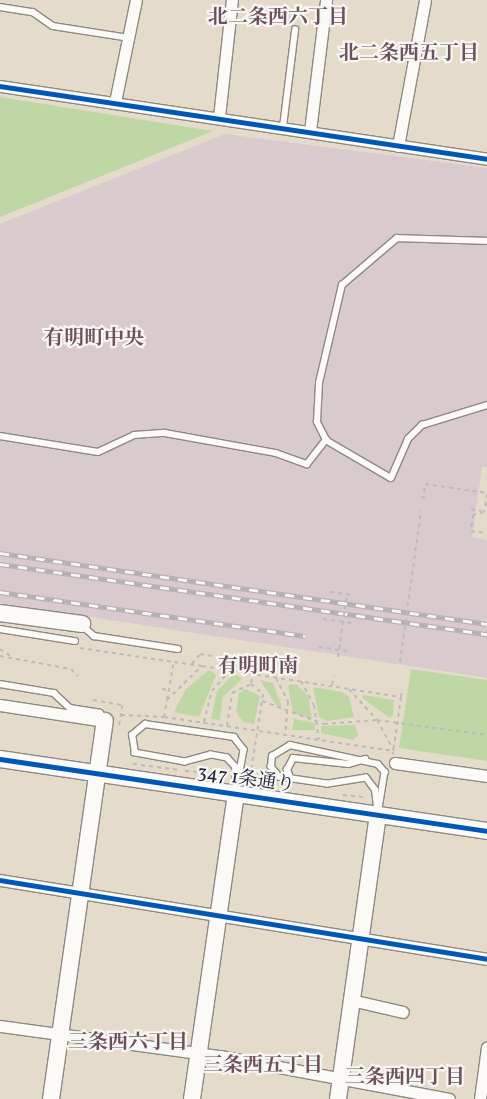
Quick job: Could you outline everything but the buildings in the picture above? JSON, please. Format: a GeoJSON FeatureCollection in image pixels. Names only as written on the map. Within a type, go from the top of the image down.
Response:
{"type":"FeatureCollection","features":[{"type":"Feature","properties":{"kind":"street"},"geometry":{"type":"LineString","coordinates":[[115,102],[130,38],[136,0]]}},
{"type":"Feature","properties":{"kind":"street"},"geometry":{"type":"LineString","coordinates":[[219,117],[232,0]]}},
{"type":"Feature","properties":{"kind":"street"},"geometry":{"type":"LineString","coordinates":[[310,131],[326,0]]}},
{"type":"Feature","properties":{"kind":"street"},"geometry":{"type":"LineString","coordinates":[[398,146],[425,0]]}},
{"type":"Feature","properties":{"kind":"street"},"geometry":{"type":"LineString","coordinates":[[0,86],[219,117],[487,159]]}},
{"type":"Feature","properties":{"kind":"street"},"geometry":{"type":"LineString","coordinates":[[0,612],[53,620],[79,635]]}},
{"type":"Feature","properties":{"kind":"street"},"geometry":{"type":"LineString","coordinates":[[0,705],[105,721],[51,1099]]}},
{"type":"Feature","properties":{"kind":"street","name":"347 1条通り"},"geometry":{"type":"LineString","coordinates":[[0,759],[487,831]]}},
{"type":"Feature","properties":{"kind":"street"},"geometry":{"type":"LineString","coordinates":[[394,761],[487,776]]}},
{"type":"Feature","properties":{"kind":"street"},"geometry":{"type":"LineString","coordinates":[[192,1099],[236,794]]}},
{"type":"Feature","properties":{"kind":"street"},"geometry":{"type":"LineString","coordinates":[[338,1099],[378,815]]}},
{"type":"Feature","properties":{"kind":"street"},"geometry":{"type":"LineString","coordinates":[[0,880],[218,912],[487,959]]}},
{"type":"Feature","properties":{"kind":"street"},"geometry":{"type":"LineString","coordinates":[[351,1000],[402,1012]]}},
{"type":"Feature","properties":{"kind":"street"},"geometry":{"type":"LineString","coordinates":[[0,1026],[60,1036],[198,1054],[341,1078],[449,1099]]}},
{"type":"Feature","properties":{"kind":"street"},"geometry":{"type":"LineString","coordinates":[[480,1099],[487,1047]]}},
{"type":"Feature","properties":{"kind":"lane"},"geometry":{"type":"LineString","coordinates":[[0,7],[33,12],[52,26],[130,38]]}},
{"type":"Feature","properties":{"kind":"lane"},"geometry":{"type":"LineString","coordinates":[[283,127],[295,30]]}},
{"type":"Feature","properties":{"kind":"lane"},"geometry":{"type":"LineString","coordinates":[[487,241],[398,238],[342,285],[319,383],[317,422],[326,440],[392,478],[408,439],[422,425],[487,405]]}},
{"type":"Feature","properties":{"kind":"lane"},"geometry":{"type":"LineString","coordinates":[[0,436],[98,452],[134,434],[165,433],[276,453],[307,464],[326,440]]}},
{"type":"Feature","properties":{"kind":"lane"},"geometry":{"type":"LineString","coordinates":[[49,637],[53,620]]}},
{"type":"Feature","properties":{"kind":"lane"},"geometry":{"type":"LineString","coordinates":[[0,629],[49,637],[94,636],[178,649]]}},
{"type":"Feature","properties":{"kind":"lane"},"geometry":{"type":"LineString","coordinates":[[0,684],[54,693],[70,708],[100,713],[105,721]]}},
{"type":"Feature","properties":{"kind":"lane"},"geometry":{"type":"LineString","coordinates":[[236,794],[244,750],[234,737],[145,724],[132,734],[132,748],[140,757],[185,762],[221,756],[235,767],[238,775]]}},
{"type":"Feature","properties":{"kind":"lane"},"geometry":{"type":"LineString","coordinates":[[281,747],[366,758],[384,772],[378,815],[375,790],[366,778],[327,784],[290,780],[271,767],[272,756],[281,747]]}},
{"type":"Feature","properties":{"kind":"lane"},"geometry":{"type":"LineString","coordinates":[[290,780],[287,770],[293,758],[349,764],[366,758]]}},
{"type":"Feature","properties":{"kind":"path"},"geometry":{"type":"LineString","coordinates":[[424,492],[425,484],[487,493],[484,512]]}},
{"type":"Feature","properties":{"kind":"path"},"geometry":{"type":"LineString","coordinates":[[421,497],[426,498]]}},
{"type":"Feature","properties":{"kind":"path"},"geometry":{"type":"LineString","coordinates":[[400,662],[421,510]]}},
{"type":"Feature","properties":{"kind":"path"},"geometry":{"type":"LineString","coordinates":[[471,510],[484,512]]}},
{"type":"Feature","properties":{"kind":"path"},"geometry":{"type":"LineString","coordinates":[[484,512],[473,515],[471,531],[487,533]]}},
{"type":"Feature","properties":{"kind":"path"},"geometry":{"type":"LineString","coordinates":[[330,592],[355,595]]}},
{"type":"Feature","properties":{"kind":"path"},"geometry":{"type":"LineString","coordinates":[[338,657],[347,594]]}},
{"type":"Feature","properties":{"kind":"path"},"geometry":{"type":"LineString","coordinates":[[323,619],[352,623]]}},
{"type":"Feature","properties":{"kind":"path"},"geometry":{"type":"LineString","coordinates":[[79,635],[80,648],[401,697]]}},
{"type":"Feature","properties":{"kind":"path"},"geometry":{"type":"LineString","coordinates":[[319,647],[347,651]]}},
{"type":"Feature","properties":{"kind":"path"},"geometry":{"type":"LineString","coordinates":[[0,650],[8,651],[12,658]]}},
{"type":"Feature","properties":{"kind":"path"},"geometry":{"type":"LineString","coordinates":[[192,664],[200,654],[254,663],[282,665]]}},
{"type":"Feature","properties":{"kind":"path"},"geometry":{"type":"LineString","coordinates":[[0,656],[70,669],[78,676]]}},
{"type":"Feature","properties":{"kind":"path"},"geometry":{"type":"LineString","coordinates":[[264,664],[265,658]]}},
{"type":"Feature","properties":{"kind":"path"},"geometry":{"type":"LineString","coordinates":[[164,717],[174,662]]}},
{"type":"Feature","properties":{"kind":"path"},"geometry":{"type":"LineString","coordinates":[[251,684],[254,663]]}},
{"type":"Feature","properties":{"kind":"path"},"geometry":{"type":"LineString","coordinates":[[167,700],[202,666]]}},
{"type":"Feature","properties":{"kind":"path"},"geometry":{"type":"LineString","coordinates":[[204,722],[212,691],[230,670]]}},
{"type":"Feature","properties":{"kind":"path"},"geometry":{"type":"LineString","coordinates":[[332,686],[334,676]]}},
{"type":"Feature","properties":{"kind":"path"},"geometry":{"type":"LineString","coordinates":[[276,678],[284,690],[288,714],[285,734]]}},
{"type":"Feature","properties":{"kind":"path"},"geometry":{"type":"LineString","coordinates":[[301,681],[318,722],[319,740]]}},
{"type":"Feature","properties":{"kind":"path"},"geometry":{"type":"LineString","coordinates":[[250,779],[263,694],[251,684]]}},
{"type":"Feature","properties":{"kind":"path"},"geometry":{"type":"LineString","coordinates":[[227,726],[232,693],[251,684]]}},
{"type":"Feature","properties":{"kind":"path"},"geometry":{"type":"LineString","coordinates":[[162,689],[169,690]]}},
{"type":"Feature","properties":{"kind":"path"},"geometry":{"type":"LineString","coordinates":[[349,689],[377,720],[394,751]]}},
{"type":"Feature","properties":{"kind":"path"},"geometry":{"type":"LineString","coordinates":[[394,761],[402,689]]}},
{"type":"Feature","properties":{"kind":"path"},"geometry":{"type":"LineString","coordinates":[[94,700],[122,705],[117,734]]}},
{"type":"Feature","properties":{"kind":"path"},"geometry":{"type":"LineString","coordinates":[[262,701],[288,714],[318,722],[377,720],[487,735]]}},
{"type":"Feature","properties":{"kind":"path"},"geometry":{"type":"LineString","coordinates":[[121,715],[164,717],[204,722],[394,751]]}},
{"type":"Feature","properties":{"kind":"path"},"geometry":{"type":"LineString","coordinates":[[131,764],[238,775],[274,785]]}},
{"type":"Feature","properties":{"kind":"path"},"geometry":{"type":"LineString","coordinates":[[337,795],[363,797]]}},
{"type":"Feature","properties":{"kind":"shaded area"},"geometry":{"type":"Polygon","coordinates":[[[225,134],[487,168],[487,467],[482,467],[472,537],[487,540],[487,678],[0,603],[0,224],[225,134]]]}},
{"type":"Feature","properties":{"kind":"green space"},"geometry":{"type":"Polygon","coordinates":[[[0,97],[213,131],[0,217],[0,97]]]}},
{"type":"Feature","properties":{"kind":"green space"},"geometry":{"type":"Polygon","coordinates":[[[411,669],[487,680],[487,761],[399,748],[411,669]]]}},
{"type":"Feature","properties":{"kind":"green space"},"geometry":{"type":"Polygon","coordinates":[[[209,670],[216,675],[199,717],[174,712],[186,689],[209,670]]]}},
{"type":"Feature","properties":{"kind":"green space"},"geometry":{"type":"Polygon","coordinates":[[[234,674],[242,678],[223,697],[220,720],[211,719],[217,691],[234,674]]]}},
{"type":"Feature","properties":{"kind":"green space"},"geometry":{"type":"Polygon","coordinates":[[[260,680],[273,683],[282,707],[276,705],[260,680]]]}},
{"type":"Feature","properties":{"kind":"green space"},"geometry":{"type":"Polygon","coordinates":[[[296,684],[308,696],[312,719],[293,713],[288,685],[296,684]]]}},
{"type":"Feature","properties":{"kind":"green space"},"geometry":{"type":"Polygon","coordinates":[[[313,687],[342,692],[349,697],[354,717],[327,721],[319,717],[313,687]]]}},
{"type":"Feature","properties":{"kind":"green space"},"geometry":{"type":"Polygon","coordinates":[[[245,689],[260,696],[254,724],[243,722],[236,712],[239,693],[245,689]]]}},
{"type":"Feature","properties":{"kind":"green space"},"geometry":{"type":"Polygon","coordinates":[[[363,695],[394,700],[393,715],[390,718],[362,698],[363,695]]]}},
{"type":"Feature","properties":{"kind":"green space"},"geometry":{"type":"Polygon","coordinates":[[[294,719],[315,723],[315,730],[292,730],[294,719]]]}},
{"type":"Feature","properties":{"kind":"green space"},"geometry":{"type":"Polygon","coordinates":[[[355,725],[358,735],[353,740],[321,733],[321,726],[355,725]]]}},
{"type":"Feature","properties":{"kind":"railway"},"geometry":{"type":"LineString","coordinates":[[0,553],[487,624]]}},
{"type":"Feature","properties":{"kind":"railway"},"geometry":{"type":"LineString","coordinates":[[0,564],[487,634]]}},
{"type":"Feature","properties":{"kind":"railway"},"geometry":{"type":"LineString","coordinates":[[0,592],[305,636]]}},
{"type":"Feature","properties":{"kind":"cycle path"},"geometry":{"type":"LineString","coordinates":[[0,86],[487,159]]}},
{"type":"Feature","properties":{"kind":"cycle path"},"geometry":{"type":"LineString","coordinates":[[0,759],[487,831]]}},
{"type":"Feature","properties":{"kind":"cycle path"},"geometry":{"type":"LineString","coordinates":[[0,880],[487,959]]}},
{"type":"Feature","properties":{"kind":"district","name":"北二条西六丁目"},"geometry":{"type":"Point","coordinates":[278,18]}},
{"type":"Feature","properties":{"kind":"district","name":"北二条西五丁目"},"geometry":{"type":"Point","coordinates":[409,54]}},
{"type":"Feature","properties":{"kind":"district","name":"有明町中央"},"geometry":{"type":"Point","coordinates":[94,339]}},
{"type":"Feature","properties":{"kind":"district","name":"有明町南"},"geometry":{"type":"Point","coordinates":[258,667]}},
{"type":"Feature","properties":{"kind":"district","name":"三条西六丁目"},"geometry":{"type":"Point","coordinates":[128,1043]}},
{"type":"Feature","properties":{"kind":"district","name":"三条西五丁目"},"geometry":{"type":"Point","coordinates":[263,1066]}},
{"type":"Feature","properties":{"kind":"district","name":"三条西四丁目"},"geometry":{"type":"Point","coordinates":[405,1078]}}]}
